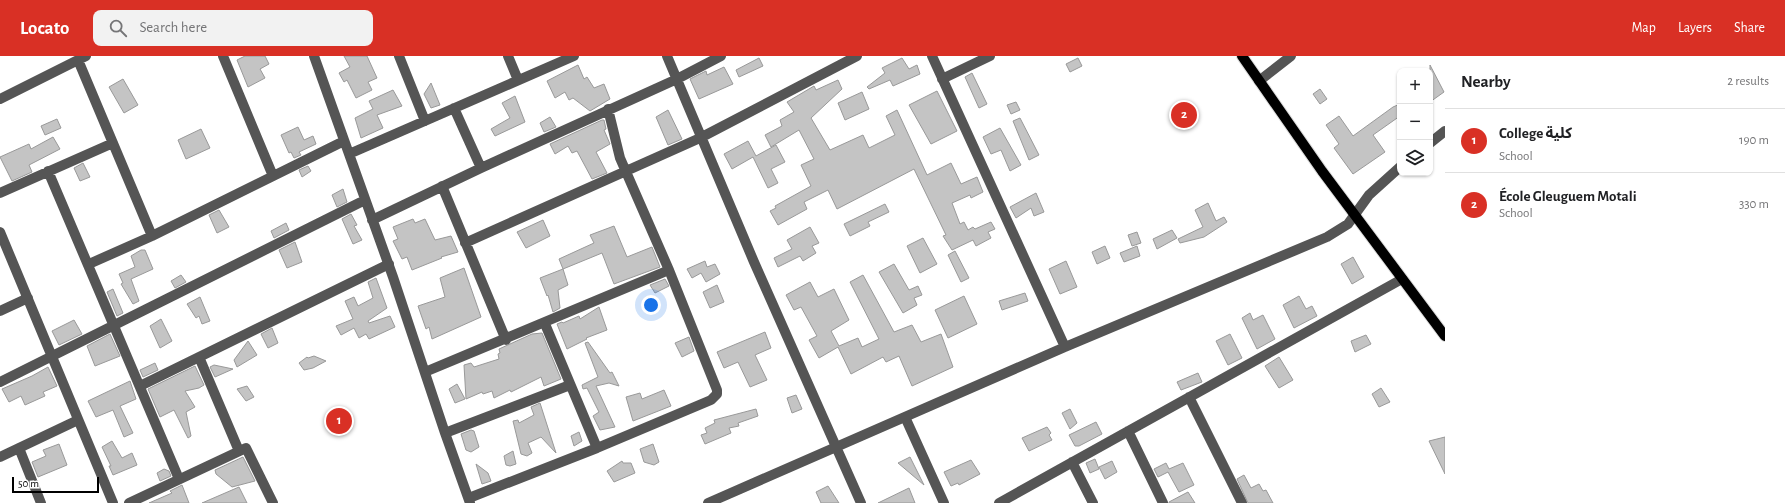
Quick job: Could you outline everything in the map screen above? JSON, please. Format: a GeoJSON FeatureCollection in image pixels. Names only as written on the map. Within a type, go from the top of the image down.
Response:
{"type":"FeatureCollection","features":[{"type":"Feature","properties":{"kind":"main road"},"geometry":{"type":"LineString","coordinates":[[1242,56],[1355,216],[1445,336]]}},
{"type":"Feature","properties":{"kind":"street"},"geometry":{"type":"LineString","coordinates":[[223,56],[273,176]]}},
{"type":"Feature","properties":{"kind":"street"},"geometry":{"type":"LineString","coordinates":[[314,56],[388,264],[469,501],[706,402],[717,394],[718,390],[669,270],[620,158],[608,109]]}},
{"type":"Feature","properties":{"kind":"street"},"geometry":{"type":"LineString","coordinates":[[399,56],[425,121]]}},
{"type":"Feature","properties":{"kind":"street"},"geometry":{"type":"LineString","coordinates":[[508,56],[518,80]]}},
{"type":"Feature","properties":{"kind":"street"},"geometry":{"type":"LineString","coordinates":[[349,154],[574,56]]}},
{"type":"Feature","properties":{"kind":"street"},"geometry":{"type":"LineString","coordinates":[[667,56],[700,138],[835,448],[861,503]]}},
{"type":"Feature","properties":{"kind":"street"},"geometry":{"type":"LineString","coordinates":[[372,220],[608,109],[676,79],[721,56]]}},
{"type":"Feature","properties":{"kind":"street"},"geometry":{"type":"LineString","coordinates":[[465,244],[626,173],[700,138],[857,56]]}},
{"type":"Feature","properties":{"kind":"street"},"geometry":{"type":"LineString","coordinates":[[932,56],[1065,347]]}},
{"type":"Feature","properties":{"kind":"street"},"geometry":{"type":"LineString","coordinates":[[942,79],[990,56]]}},
{"type":"Feature","properties":{"kind":"street"},"geometry":{"type":"LineString","coordinates":[[1259,81],[1291,56]]}},
{"type":"Feature","properties":{"kind":"street"},"geometry":{"type":"LineString","coordinates":[[0,99],[82,58],[113,143],[152,236]]}},
{"type":"Feature","properties":{"kind":"street"},"geometry":{"type":"LineString","coordinates":[[454,108],[481,168]]}},
{"type":"Feature","properties":{"kind":"street"},"geometry":{"type":"LineString","coordinates":[[1433,141],[1445,131]]}},
{"type":"Feature","properties":{"kind":"street"},"geometry":{"type":"LineString","coordinates":[[88,264],[152,236],[344,141]]}},
{"type":"Feature","properties":{"kind":"street"},"geometry":{"type":"LineString","coordinates":[[0,193],[113,143]]}},
{"type":"Feature","properties":{"kind":"street"},"geometry":{"type":"LineString","coordinates":[[708,503],[1065,347],[1327,238],[1344,228],[1355,216],[1369,195],[1397,170]]}},
{"type":"Feature","properties":{"kind":"street"},"geometry":{"type":"LineString","coordinates":[[48,171],[179,479]]}},
{"type":"Feature","properties":{"kind":"street"},"geometry":{"type":"LineString","coordinates":[[442,186],[506,340]]}},
{"type":"Feature","properties":{"kind":"street"},"geometry":{"type":"LineString","coordinates":[[0,382],[115,326],[365,200]]}},
{"type":"Feature","properties":{"kind":"street"},"geometry":{"type":"LineString","coordinates":[[0,232],[113,503]]}},
{"type":"Feature","properties":{"kind":"street"},"geometry":{"type":"LineString","coordinates":[[140,386],[388,264]]}},
{"type":"Feature","properties":{"kind":"street"},"geometry":{"type":"LineString","coordinates":[[425,372],[545,324],[669,270]]}},
{"type":"Feature","properties":{"kind":"street"},"geometry":{"type":"LineString","coordinates":[[999,503],[1402,279]]}},
{"type":"Feature","properties":{"kind":"street"},"geometry":{"type":"LineString","coordinates":[[0,311],[28,298]]}},
{"type":"Feature","properties":{"kind":"street"},"geometry":{"type":"LineString","coordinates":[[545,324],[597,448]]}},
{"type":"Feature","properties":{"kind":"street"},"geometry":{"type":"LineString","coordinates":[[199,357],[239,451]]}},
{"type":"Feature","properties":{"kind":"street"},"geometry":{"type":"LineString","coordinates":[[445,433],[570,385]]}},
{"type":"Feature","properties":{"kind":"street"},"geometry":{"type":"LineString","coordinates":[[1189,397],[1242,503]]}},
{"type":"Feature","properties":{"kind":"street"},"geometry":{"type":"LineString","coordinates":[[905,417],[944,503]]}},
{"type":"Feature","properties":{"kind":"street"},"geometry":{"type":"LineString","coordinates":[[0,457],[78,420]]}},
{"type":"Feature","properties":{"kind":"street"},"geometry":{"type":"LineString","coordinates":[[1128,431],[1163,503]]}},
{"type":"Feature","properties":{"kind":"street"},"geometry":{"type":"LineString","coordinates":[[19,448],[41,503]]}},
{"type":"Feature","properties":{"kind":"street"},"geometry":{"type":"LineString","coordinates":[[129,503],[246,448],[273,503]]}},
{"type":"Feature","properties":{"kind":"street"},"geometry":{"type":"LineString","coordinates":[[1072,462],[1093,503]]}},
{"type":"Feature","properties":{"kind":"street"},"geometry":{"type":"LineString","coordinates":[[1016,493],[1022,503]]}},
{"type":"Feature","properties":{"kind":"building"},"geometry":{"type":"Polygon","coordinates":[[[245,56],[265,56],[269,64],[260,69],[265,78],[248,87],[237,60],[245,56]]]}},
{"type":"Feature","properties":{"kind":"building"},"geometry":{"type":"Polygon","coordinates":[[[344,56],[367,56],[377,78],[368,82],[372,90],[356,98],[347,80],[344,82],[339,73],[350,67],[344,56]]]}},
{"type":"Feature","properties":{"kind":"building"},"geometry":{"type":"Polygon","coordinates":[[[759,58],[763,66],[739,77],[736,70],[759,58]]]}},
{"type":"Feature","properties":{"kind":"building"},"geometry":{"type":"Polygon","coordinates":[[[902,58],[909,69],[917,65],[920,74],[893,86],[890,80],[869,89],[867,87],[885,73],[882,68],[902,58]]]}},
{"type":"Feature","properties":{"kind":"building"},"geometry":{"type":"Polygon","coordinates":[[[1078,58],[1082,66],[1070,72],[1066,64],[1078,58]]]}},
{"type":"Feature","properties":{"kind":"building"},"geometry":{"type":"Polygon","coordinates":[[[578,65],[584,79],[587,77],[594,88],[604,84],[610,99],[590,111],[573,98],[569,100],[565,92],[555,98],[547,81],[578,65]]]}},
{"type":"Feature","properties":{"kind":"building"},"geometry":{"type":"Polygon","coordinates":[[[724,67],[733,84],[699,99],[690,79],[706,71],[707,75],[724,67]]]}},
{"type":"Feature","properties":{"kind":"building"},"geometry":{"type":"Polygon","coordinates":[[[1433,71],[1444,92],[1433,100],[1433,71]]]}},
{"type":"Feature","properties":{"kind":"building"},"geometry":{"type":"Polygon","coordinates":[[[972,73],[987,104],[979,108],[965,77],[972,73]]]}},
{"type":"Feature","properties":{"kind":"building"},"geometry":{"type":"Polygon","coordinates":[[[123,79],[138,105],[124,113],[109,87],[123,79]]]}},
{"type":"Feature","properties":{"kind":"building"},"geometry":{"type":"Polygon","coordinates":[[[838,80],[842,89],[811,118],[830,150],[863,135],[869,148],[895,135],[886,116],[897,110],[927,175],[951,163],[961,184],[977,177],[983,192],[971,198],[970,195],[952,203],[960,224],[964,222],[968,230],[973,227],[975,229],[991,222],[995,229],[988,232],[991,238],[976,246],[973,240],[952,250],[943,236],[946,235],[914,169],[837,209],[828,190],[804,202],[807,209],[778,225],[770,211],[776,208],[775,206],[811,186],[801,165],[814,159],[799,130],[771,147],[765,135],[782,126],[780,120],[794,112],[787,102],[814,86],[816,90],[838,80]]]}},
{"type":"Feature","properties":{"kind":"building"},"geometry":{"type":"Polygon","coordinates":[[[431,83],[440,105],[431,108],[424,94],[431,83]]]}},
{"type":"Feature","properties":{"kind":"building"},"geometry":{"type":"Polygon","coordinates":[[[1320,89],[1327,99],[1320,104],[1313,94],[1320,89]]]}},
{"type":"Feature","properties":{"kind":"building"},"geometry":{"type":"Polygon","coordinates":[[[393,90],[402,106],[377,115],[383,128],[361,138],[355,118],[373,109],[369,101],[393,90]]]}},
{"type":"Feature","properties":{"kind":"building"},"geometry":{"type":"Polygon","coordinates":[[[937,91],[957,131],[931,144],[909,105],[937,91]]]}},
{"type":"Feature","properties":{"kind":"building"},"geometry":{"type":"Polygon","coordinates":[[[862,92],[869,109],[845,120],[838,103],[862,92]]]}},
{"type":"Feature","properties":{"kind":"building"},"geometry":{"type":"Polygon","coordinates":[[[515,96],[525,122],[495,136],[491,129],[510,118],[502,103],[515,96]]]}},
{"type":"Feature","properties":{"kind":"building"},"geometry":{"type":"Polygon","coordinates":[[[1016,102],[1020,110],[1011,114],[1007,105],[1016,102]]]}},
{"type":"Feature","properties":{"kind":"building"},"geometry":{"type":"Polygon","coordinates":[[[1397,105],[1397,118],[1373,135],[1385,152],[1353,174],[1334,148],[1339,144],[1326,125],[1339,116],[1353,136],[1397,105]]]}},
{"type":"Feature","properties":{"kind":"building"},"geometry":{"type":"Polygon","coordinates":[[[668,110],[682,139],[668,145],[656,117],[668,110]]]}},
{"type":"Feature","properties":{"kind":"building"},"geometry":{"type":"Polygon","coordinates":[[[550,117],[556,127],[544,132],[540,123],[550,117]]]}},
{"type":"Feature","properties":{"kind":"building"},"geometry":{"type":"Polygon","coordinates":[[[1020,118],[1039,155],[1029,160],[1013,121],[1020,118]]]}},
{"type":"Feature","properties":{"kind":"building"},"geometry":{"type":"Polygon","coordinates":[[[57,119],[61,128],[45,135],[41,126],[57,119]]]}},
{"type":"Feature","properties":{"kind":"building"},"geometry":{"type":"Polygon","coordinates":[[[604,120],[606,129],[604,130],[610,144],[596,152],[607,173],[592,179],[577,151],[572,153],[568,146],[555,154],[550,144],[604,120]]]}},
{"type":"Feature","properties":{"kind":"building"},"geometry":{"type":"Polygon","coordinates":[[[298,127],[304,140],[313,136],[316,144],[299,152],[301,155],[294,158],[291,152],[289,153],[281,135],[298,127]]]}},
{"type":"Feature","properties":{"kind":"building"},"geometry":{"type":"Polygon","coordinates":[[[1000,128],[1021,165],[1010,171],[1001,150],[991,154],[983,137],[1000,128]]]}},
{"type":"Feature","properties":{"kind":"building"},"geometry":{"type":"Polygon","coordinates":[[[201,129],[210,148],[186,159],[178,140],[201,129]]]}},
{"type":"Feature","properties":{"kind":"building"},"geometry":{"type":"Polygon","coordinates":[[[53,137],[60,149],[29,165],[32,172],[12,181],[0,157],[29,144],[31,149],[53,137]]]}},
{"type":"Feature","properties":{"kind":"building"},"geometry":{"type":"Polygon","coordinates":[[[748,141],[756,156],[776,145],[785,162],[771,169],[778,183],[768,188],[753,157],[732,169],[724,154],[748,141]]]}},
{"type":"Feature","properties":{"kind":"building"},"geometry":{"type":"Polygon","coordinates":[[[83,163],[90,177],[80,181],[74,168],[83,163]]]}},
{"type":"Feature","properties":{"kind":"building"},"geometry":{"type":"Polygon","coordinates":[[[308,166],[311,171],[302,177],[299,170],[308,166]]]}},
{"type":"Feature","properties":{"kind":"building"},"geometry":{"type":"Polygon","coordinates":[[[343,189],[347,202],[337,207],[332,195],[343,189]]]}},
{"type":"Feature","properties":{"kind":"building"},"geometry":{"type":"Polygon","coordinates":[[[1036,193],[1044,212],[1034,216],[1031,208],[1016,218],[1010,207],[1036,193]]]}},
{"type":"Feature","properties":{"kind":"building"},"geometry":{"type":"Polygon","coordinates":[[[1208,203],[1216,221],[1224,217],[1227,222],[1204,237],[1180,243],[1178,239],[1203,227],[1195,210],[1208,203]]]}},
{"type":"Feature","properties":{"kind":"building"},"geometry":{"type":"Polygon","coordinates":[[[885,204],[889,212],[868,222],[870,226],[850,236],[844,224],[885,204]]]}},
{"type":"Feature","properties":{"kind":"building"},"geometry":{"type":"Polygon","coordinates":[[[219,210],[229,227],[217,233],[209,215],[219,210]]]}},
{"type":"Feature","properties":{"kind":"building"},"geometry":{"type":"Polygon","coordinates":[[[351,214],[357,225],[354,226],[362,240],[353,244],[342,219],[351,214]]]}},
{"type":"Feature","properties":{"kind":"building"},"geometry":{"type":"Polygon","coordinates":[[[413,219],[415,223],[425,219],[435,240],[451,236],[458,252],[441,257],[442,258],[412,270],[407,257],[402,259],[393,241],[398,239],[393,227],[413,219]]]}},
{"type":"Feature","properties":{"kind":"building"},"geometry":{"type":"Polygon","coordinates":[[[543,220],[550,236],[526,248],[517,232],[543,220]]]}},
{"type":"Feature","properties":{"kind":"building"},"geometry":{"type":"Polygon","coordinates":[[[286,223],[289,230],[274,238],[271,231],[286,223]]]}},
{"type":"Feature","properties":{"kind":"building"},"geometry":{"type":"Polygon","coordinates":[[[614,226],[627,257],[652,247],[660,267],[614,284],[602,253],[563,269],[559,259],[594,243],[590,235],[614,226]]]}},
{"type":"Feature","properties":{"kind":"building"},"geometry":{"type":"Polygon","coordinates":[[[810,227],[819,243],[812,246],[816,253],[803,261],[800,256],[778,267],[774,258],[792,249],[787,240],[810,227]]]}},
{"type":"Feature","properties":{"kind":"building"},"geometry":{"type":"Polygon","coordinates":[[[1172,230],[1177,238],[1157,249],[1153,239],[1172,230]]]}},
{"type":"Feature","properties":{"kind":"building"},"geometry":{"type":"Polygon","coordinates":[[[1137,232],[1141,243],[1132,246],[1128,235],[1137,232]]]}},
{"type":"Feature","properties":{"kind":"building"},"geometry":{"type":"Polygon","coordinates":[[[923,238],[937,264],[920,273],[907,246],[923,238]]]}},
{"type":"Feature","properties":{"kind":"building"},"geometry":{"type":"Polygon","coordinates":[[[295,242],[302,262],[287,268],[279,250],[295,242]]]}},
{"type":"Feature","properties":{"kind":"building"},"geometry":{"type":"Polygon","coordinates":[[[1105,246],[1110,258],[1097,264],[1092,252],[1105,246]]]}},
{"type":"Feature","properties":{"kind":"building"},"geometry":{"type":"Polygon","coordinates":[[[1137,246],[1140,256],[1124,262],[1120,253],[1137,246]]]}},
{"type":"Feature","properties":{"kind":"building"},"geometry":{"type":"Polygon","coordinates":[[[141,250],[145,250],[153,269],[131,279],[139,301],[133,304],[121,284],[123,283],[119,274],[135,267],[131,256],[141,250]]]}},
{"type":"Feature","properties":{"kind":"building"},"geometry":{"type":"Polygon","coordinates":[[[955,251],[969,278],[961,282],[948,255],[955,251]]]}},
{"type":"Feature","properties":{"kind":"building"},"geometry":{"type":"Polygon","coordinates":[[[1353,257],[1364,277],[1352,284],[1341,264],[1353,257]]]}},
{"type":"Feature","properties":{"kind":"building"},"geometry":{"type":"Polygon","coordinates":[[[705,261],[707,267],[715,264],[720,274],[706,282],[701,273],[692,278],[687,269],[705,261]]]}},
{"type":"Feature","properties":{"kind":"building"},"geometry":{"type":"Polygon","coordinates":[[[1066,261],[1077,287],[1060,294],[1049,269],[1066,261]]]}},
{"type":"Feature","properties":{"kind":"building"},"geometry":{"type":"Polygon","coordinates":[[[894,264],[909,290],[918,286],[922,295],[914,298],[917,305],[903,313],[879,272],[894,264]]]}},
{"type":"Feature","properties":{"kind":"building"},"geometry":{"type":"Polygon","coordinates":[[[464,268],[481,317],[432,339],[429,327],[426,329],[418,306],[445,297],[440,278],[464,268]]]}},
{"type":"Feature","properties":{"kind":"building"},"geometry":{"type":"Polygon","coordinates":[[[563,269],[568,285],[558,290],[560,308],[553,312],[548,295],[547,296],[540,278],[563,269]]]}},
{"type":"Feature","properties":{"kind":"building"},"geometry":{"type":"Polygon","coordinates":[[[181,275],[186,282],[175,288],[171,281],[181,275]]]}},
{"type":"Feature","properties":{"kind":"building"},"geometry":{"type":"Polygon","coordinates":[[[863,275],[894,332],[912,325],[921,342],[941,334],[953,367],[912,386],[899,356],[886,362],[883,357],[851,374],[838,347],[819,358],[809,340],[817,336],[801,307],[794,310],[786,295],[810,282],[818,297],[834,289],[849,320],[831,331],[839,346],[858,338],[862,347],[879,339],[850,282],[863,275]]]}},
{"type":"Feature","properties":{"kind":"building"},"geometry":{"type":"Polygon","coordinates":[[[376,278],[387,308],[368,321],[369,323],[390,316],[395,327],[369,339],[366,334],[359,338],[354,328],[341,335],[336,326],[353,319],[345,301],[354,297],[358,306],[373,298],[368,282],[376,278]]]}},
{"type":"Feature","properties":{"kind":"building"},"geometry":{"type":"Polygon","coordinates":[[[665,279],[669,286],[655,293],[650,285],[665,279]]]}},
{"type":"Feature","properties":{"kind":"building"},"geometry":{"type":"Polygon","coordinates":[[[717,285],[724,302],[710,308],[703,292],[717,285]]]}},
{"type":"Feature","properties":{"kind":"building"},"geometry":{"type":"Polygon","coordinates":[[[113,289],[123,313],[117,316],[107,292],[113,289]]]}},
{"type":"Feature","properties":{"kind":"building"},"geometry":{"type":"Polygon","coordinates":[[[1025,293],[1028,301],[1002,310],[999,301],[1025,293]]]}},
{"type":"Feature","properties":{"kind":"building"},"geometry":{"type":"Polygon","coordinates":[[[964,296],[977,324],[948,338],[935,310],[964,296]]]}},
{"type":"Feature","properties":{"kind":"building"},"geometry":{"type":"Polygon","coordinates":[[[1299,296],[1306,309],[1312,306],[1317,316],[1294,328],[1283,305],[1299,296]]]}},
{"type":"Feature","properties":{"kind":"building"},"geometry":{"type":"Polygon","coordinates":[[[200,297],[210,321],[202,324],[199,316],[196,318],[187,304],[200,297]]]}},
{"type":"Feature","properties":{"kind":"building"},"geometry":{"type":"Polygon","coordinates":[[[599,307],[607,330],[586,338],[587,339],[567,349],[557,324],[579,316],[580,319],[599,307]]]}},
{"type":"Feature","properties":{"kind":"building"},"geometry":{"type":"Polygon","coordinates":[[[1250,313],[1253,320],[1263,315],[1275,339],[1257,349],[1242,318],[1250,313]]]}},
{"type":"Feature","properties":{"kind":"building"},"geometry":{"type":"Polygon","coordinates":[[[161,319],[172,341],[160,348],[150,326],[161,319]]]}},
{"type":"Feature","properties":{"kind":"building"},"geometry":{"type":"Polygon","coordinates":[[[74,320],[82,334],[59,345],[52,331],[74,320]]]}},
{"type":"Feature","properties":{"kind":"building"},"geometry":{"type":"Polygon","coordinates":[[[272,328],[278,343],[268,348],[261,334],[272,328]]]}},
{"type":"Feature","properties":{"kind":"building"},"geometry":{"type":"Polygon","coordinates":[[[765,332],[771,348],[755,355],[767,380],[750,387],[738,362],[724,368],[717,352],[765,332]]]}},
{"type":"Feature","properties":{"kind":"building"},"geometry":{"type":"Polygon","coordinates":[[[542,333],[561,379],[544,386],[541,377],[511,392],[510,390],[494,398],[492,391],[483,394],[482,392],[466,399],[464,365],[471,363],[474,367],[499,359],[499,349],[532,334],[542,333]]]}},
{"type":"Feature","properties":{"kind":"building"},"geometry":{"type":"Polygon","coordinates":[[[110,334],[120,356],[95,366],[87,346],[110,334]]]}},
{"type":"Feature","properties":{"kind":"building"},"geometry":{"type":"Polygon","coordinates":[[[1230,334],[1242,358],[1228,365],[1216,341],[1230,334]]]}},
{"type":"Feature","properties":{"kind":"building"},"geometry":{"type":"Polygon","coordinates":[[[1366,335],[1371,344],[1355,352],[1351,341],[1366,335]]]}},
{"type":"Feature","properties":{"kind":"building"},"geometry":{"type":"Polygon","coordinates":[[[689,337],[694,351],[682,357],[675,343],[689,337]]]}},
{"type":"Feature","properties":{"kind":"building"},"geometry":{"type":"Polygon","coordinates":[[[248,341],[257,355],[237,367],[234,360],[248,341]]]}},
{"type":"Feature","properties":{"kind":"building"},"geometry":{"type":"Polygon","coordinates":[[[588,342],[610,373],[612,372],[619,386],[609,383],[596,386],[615,427],[600,430],[593,416],[599,412],[587,388],[583,389],[582,385],[598,377],[585,343],[588,342]]]}},
{"type":"Feature","properties":{"kind":"building"},"geometry":{"type":"Polygon","coordinates":[[[314,356],[326,361],[313,368],[304,370],[299,363],[307,357],[314,356]]]}},
{"type":"Feature","properties":{"kind":"building"},"geometry":{"type":"Polygon","coordinates":[[[1279,357],[1293,380],[1279,388],[1265,366],[1279,357]]]}},
{"type":"Feature","properties":{"kind":"building"},"geometry":{"type":"Polygon","coordinates":[[[155,363],[158,370],[143,377],[140,370],[155,363]]]}},
{"type":"Feature","properties":{"kind":"building"},"geometry":{"type":"Polygon","coordinates":[[[214,365],[233,369],[215,377],[210,367],[214,365]]]}},
{"type":"Feature","properties":{"kind":"building"},"geometry":{"type":"Polygon","coordinates":[[[195,366],[204,385],[199,388],[185,391],[195,407],[186,412],[191,436],[188,438],[174,410],[160,417],[148,389],[195,366]]]}},
{"type":"Feature","properties":{"kind":"building"},"geometry":{"type":"Polygon","coordinates":[[[48,367],[57,386],[43,392],[45,396],[25,405],[21,396],[9,402],[2,389],[32,376],[48,367]]]}},
{"type":"Feature","properties":{"kind":"building"},"geometry":{"type":"Polygon","coordinates":[[[1198,373],[1202,382],[1181,390],[1177,382],[1198,373]]]}},
{"type":"Feature","properties":{"kind":"building"},"geometry":{"type":"Polygon","coordinates":[[[130,381],[136,399],[120,406],[133,433],[124,437],[113,410],[96,417],[88,401],[130,381]]]}},
{"type":"Feature","properties":{"kind":"building"},"geometry":{"type":"Polygon","coordinates":[[[457,384],[465,399],[455,403],[449,389],[457,384]]]}},
{"type":"Feature","properties":{"kind":"building"},"geometry":{"type":"Polygon","coordinates":[[[247,386],[254,397],[246,401],[237,389],[247,386]]]}},
{"type":"Feature","properties":{"kind":"building"},"geometry":{"type":"Polygon","coordinates":[[[1381,388],[1390,402],[1379,407],[1372,394],[1381,388]]]}},
{"type":"Feature","properties":{"kind":"building"},"geometry":{"type":"Polygon","coordinates":[[[664,390],[671,406],[633,421],[626,397],[640,393],[642,399],[664,390]]]}},
{"type":"Feature","properties":{"kind":"building"},"geometry":{"type":"Polygon","coordinates":[[[796,395],[802,409],[792,413],[787,398],[796,395]]]}},
{"type":"Feature","properties":{"kind":"building"},"geometry":{"type":"Polygon","coordinates":[[[540,403],[556,453],[541,437],[528,443],[532,453],[527,456],[521,454],[513,421],[518,420],[519,423],[534,415],[531,407],[540,403]]]}},
{"type":"Feature","properties":{"kind":"building"},"geometry":{"type":"Polygon","coordinates":[[[756,409],[758,416],[738,423],[739,426],[729,428],[731,433],[705,444],[701,435],[707,433],[705,428],[715,423],[714,420],[756,409]]]}},
{"type":"Feature","properties":{"kind":"building"},"geometry":{"type":"Polygon","coordinates":[[[1070,409],[1077,423],[1070,429],[1062,413],[1070,409]]]}},
{"type":"Feature","properties":{"kind":"building"},"geometry":{"type":"Polygon","coordinates":[[[1096,422],[1102,434],[1079,446],[1075,446],[1069,435],[1096,422]]]}},
{"type":"Feature","properties":{"kind":"building"},"geometry":{"type":"Polygon","coordinates":[[[1047,427],[1051,433],[1049,435],[1052,440],[1029,451],[1022,438],[1047,427]]]}},
{"type":"Feature","properties":{"kind":"building"},"geometry":{"type":"Polygon","coordinates":[[[471,430],[474,431],[479,447],[471,452],[466,450],[461,434],[471,430]]]}},
{"type":"Feature","properties":{"kind":"building"},"geometry":{"type":"Polygon","coordinates":[[[579,432],[582,441],[574,446],[571,436],[579,432]]]}},
{"type":"Feature","properties":{"kind":"building"},"geometry":{"type":"Polygon","coordinates":[[[1445,437],[1445,474],[1429,441],[1445,437]]]}},
{"type":"Feature","properties":{"kind":"building"},"geometry":{"type":"Polygon","coordinates":[[[112,441],[122,458],[132,453],[137,465],[113,475],[109,466],[111,466],[102,447],[112,441]]]}},
{"type":"Feature","properties":{"kind":"building"},"geometry":{"type":"Polygon","coordinates":[[[59,444],[67,465],[38,477],[32,462],[46,456],[43,450],[59,444]]]}},
{"type":"Feature","properties":{"kind":"building"},"geometry":{"type":"Polygon","coordinates":[[[653,444],[659,462],[654,465],[644,462],[640,449],[653,444]]]}},
{"type":"Feature","properties":{"kind":"building"},"geometry":{"type":"Polygon","coordinates":[[[513,451],[516,464],[510,466],[506,465],[504,456],[513,451]]]}},
{"type":"Feature","properties":{"kind":"building"},"geometry":{"type":"Polygon","coordinates":[[[243,457],[255,481],[232,487],[216,474],[215,470],[243,457]]]}},
{"type":"Feature","properties":{"kind":"building"},"geometry":{"type":"Polygon","coordinates":[[[910,457],[924,485],[898,463],[910,457]]]}},
{"type":"Feature","properties":{"kind":"building"},"geometry":{"type":"Polygon","coordinates":[[[1095,459],[1099,469],[1090,473],[1086,463],[1095,459]]]}},
{"type":"Feature","properties":{"kind":"building"},"geometry":{"type":"Polygon","coordinates":[[[971,460],[980,474],[959,485],[958,483],[951,486],[944,472],[971,460]]]}},
{"type":"Feature","properties":{"kind":"building"},"geometry":{"type":"Polygon","coordinates":[[[622,461],[623,463],[631,463],[635,473],[614,482],[607,471],[622,461]]]}},
{"type":"Feature","properties":{"kind":"building"},"geometry":{"type":"Polygon","coordinates":[[[1112,461],[1117,472],[1105,479],[1099,467],[1112,461]]]}},
{"type":"Feature","properties":{"kind":"building"},"geometry":{"type":"Polygon","coordinates":[[[1166,463],[1169,469],[1183,463],[1194,485],[1179,492],[1168,472],[1158,477],[1154,469],[1166,463]]]}},
{"type":"Feature","properties":{"kind":"building"},"geometry":{"type":"Polygon","coordinates":[[[476,464],[488,473],[491,481],[482,484],[476,464]]]}},
{"type":"Feature","properties":{"kind":"building"},"geometry":{"type":"Polygon","coordinates":[[[164,469],[169,471],[171,476],[160,481],[157,473],[164,469]]]}},
{"type":"Feature","properties":{"kind":"building"},"geometry":{"type":"Polygon","coordinates":[[[1244,475],[1251,488],[1259,484],[1263,491],[1266,490],[1273,503],[1248,503],[1237,479],[1244,475]]]}},
{"type":"Feature","properties":{"kind":"building"},"geometry":{"type":"Polygon","coordinates":[[[182,485],[189,503],[149,503],[172,493],[170,491],[182,485]]]}},
{"type":"Feature","properties":{"kind":"building"},"geometry":{"type":"Polygon","coordinates":[[[828,486],[839,503],[821,503],[816,492],[828,486]]]}},
{"type":"Feature","properties":{"kind":"building"},"geometry":{"type":"Polygon","coordinates":[[[239,487],[247,503],[202,503],[239,487]]]}},
{"type":"Feature","properties":{"kind":"building"},"geometry":{"type":"Polygon","coordinates":[[[909,488],[915,503],[878,503],[909,488]]]}},
{"type":"Feature","properties":{"kind":"building"},"geometry":{"type":"Polygon","coordinates":[[[1188,492],[1195,503],[1169,503],[1169,502],[1188,492]]]}},
{"type":"Feature","properties":{"kind":"place","name":"École Gleuguem Motali"},"geometry":{"type":"Point","coordinates":[1184,115]}},
{"type":"Feature","properties":{"kind":"place","name":"College كلية"},"geometry":{"type":"Point","coordinates":[339,421]}}]}
